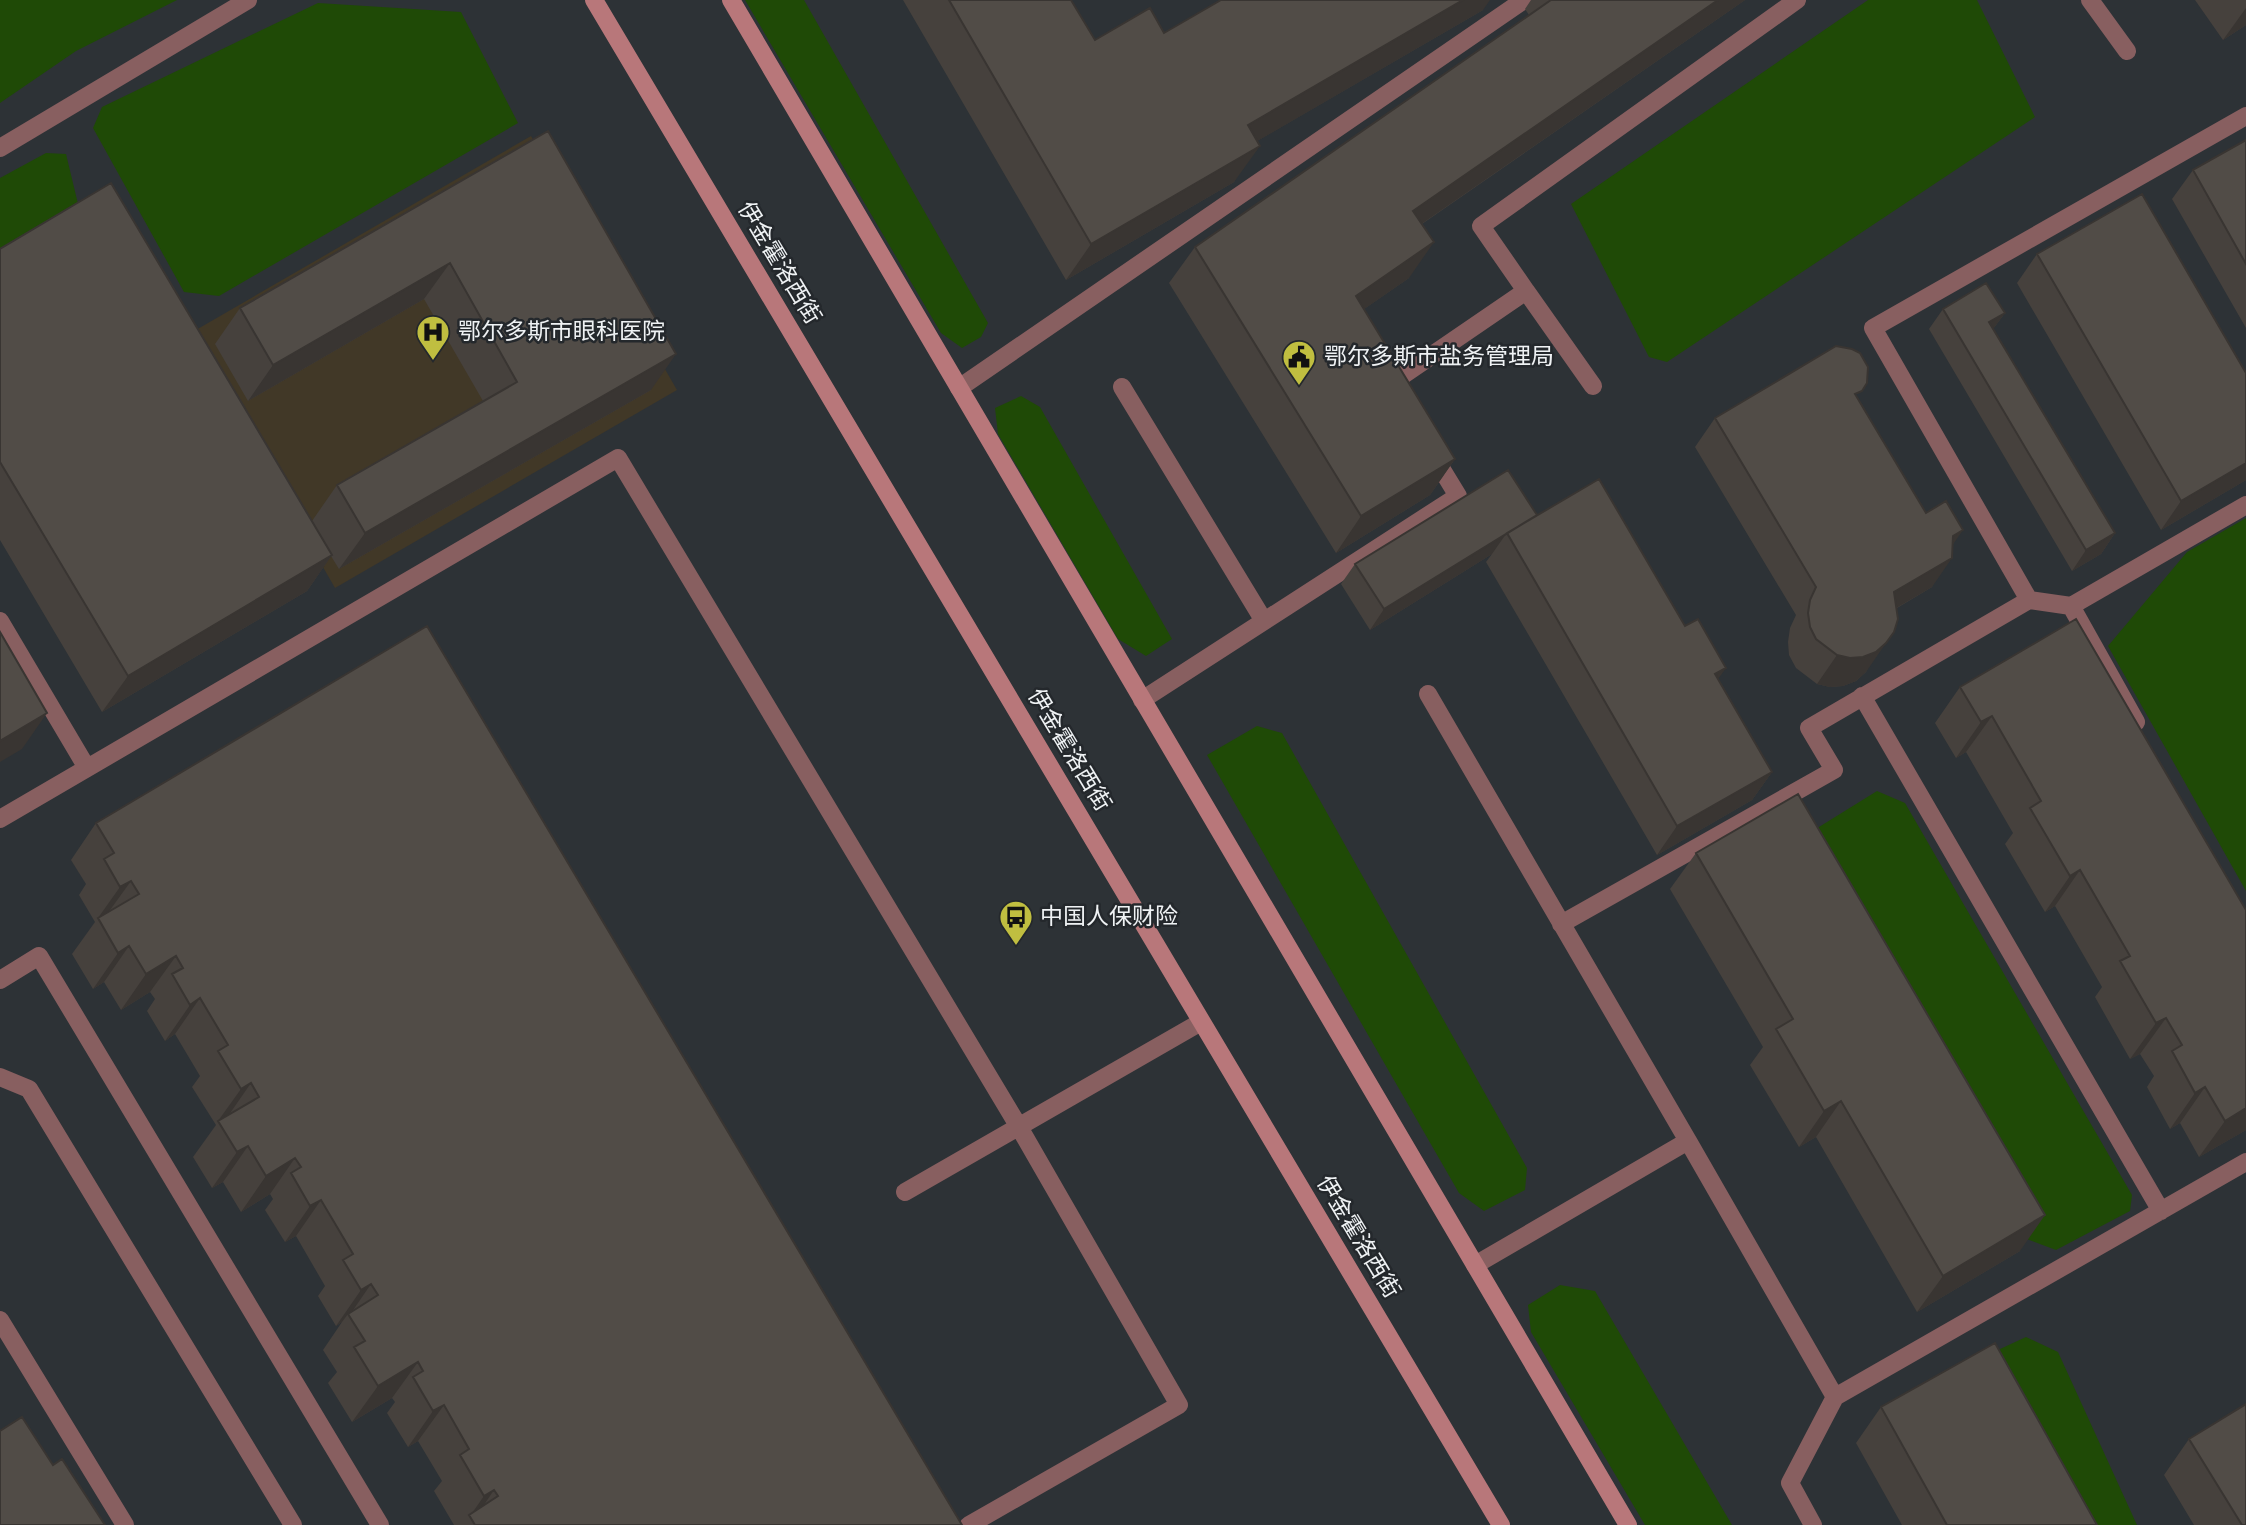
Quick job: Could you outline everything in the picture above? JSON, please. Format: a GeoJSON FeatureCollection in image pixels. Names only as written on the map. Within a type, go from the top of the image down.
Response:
{"type":"FeatureCollection","features":[{"type":"Feature","properties":{"kind":"street","name":"伊金霍洛西街"},"geometry":{"type":"LineString","coordinates":[[594,0],[1501,1525]]}},
{"type":"Feature","properties":{"kind":"street"},"geometry":{"type":"LineString","coordinates":[[731,0],[1628,1525]]}},
{"type":"Feature","properties":{"kind":"lane"},"geometry":{"type":"LineString","coordinates":[[0,148],[248,0]]}},
{"type":"Feature","properties":{"kind":"lane"},"geometry":{"type":"LineString","coordinates":[[959,388],[1524,0]]}},
{"type":"Feature","properties":{"kind":"lane"},"geometry":{"type":"LineString","coordinates":[[1593,386],[1481,226],[1797,0]]}},
{"type":"Feature","properties":{"kind":"lane"},"geometry":{"type":"LineString","coordinates":[[2090,0],[2127,51]]}},
{"type":"Feature","properties":{"kind":"lane"},"geometry":{"type":"LineString","coordinates":[[2029,600],[1873,328],[2246,116]]}},
{"type":"Feature","properties":{"kind":"lane"},"geometry":{"type":"LineString","coordinates":[[1404,406],[1390,384],[1526,291]]}},
{"type":"Feature","properties":{"kind":"lane"},"geometry":{"type":"LineString","coordinates":[[1122,387],[1264,621]]}},
{"type":"Feature","properties":{"kind":"lane"},"geometry":{"type":"LineString","coordinates":[[1142,699],[1458,496],[1424,440]]}},
{"type":"Feature","properties":{"kind":"lane"},"geometry":{"type":"LineString","coordinates":[[0,818],[618,458],[1018,1127],[1179,1405],[969,1525]]}},
{"type":"Feature","properties":{"kind":"lane"},"geometry":{"type":"LineString","coordinates":[[1561,924],[1834,770],[1809,727],[2029,600],[2071,606],[2246,506]]}},
{"type":"Feature","properties":{"kind":"lane"},"geometry":{"type":"LineString","coordinates":[[2071,606],[2145,738]]}},
{"type":"Feature","properties":{"kind":"lane"},"geometry":{"type":"LineString","coordinates":[[0,621],[87,768]]}},
{"type":"Feature","properties":{"kind":"lane"},"geometry":{"type":"LineString","coordinates":[[1428,694],[1835,1396]]}},
{"type":"Feature","properties":{"kind":"lane"},"geometry":{"type":"LineString","coordinates":[[1863,696],[2161,1211]]}},
{"type":"Feature","properties":{"kind":"lane"},"geometry":{"type":"LineString","coordinates":[[0,979],[39,956],[380,1525]]}},
{"type":"Feature","properties":{"kind":"lane"},"geometry":{"type":"LineString","coordinates":[[905,1192],[1201,1022]]}},
{"type":"Feature","properties":{"kind":"lane"},"geometry":{"type":"LineString","coordinates":[[0,1077],[29,1089],[293,1525]]}},
{"type":"Feature","properties":{"kind":"lane"},"geometry":{"type":"LineString","coordinates":[[1475,1265],[1688,1142]]}},
{"type":"Feature","properties":{"kind":"lane"},"geometry":{"type":"LineString","coordinates":[[1813,1525],[1790,1483],[1835,1396],[2246,1162]]}},
{"type":"Feature","properties":{"kind":"lane"},"geometry":{"type":"LineString","coordinates":[[0,1320],[125,1525]]}},
{"type":"Feature","properties":{"kind":"shaded area","name":"鄂尔多斯市眼科医院"},"geometry":{"type":"Polygon","coordinates":[[[531,136],[677,390],[335,588],[189,334],[531,136]]]}},
{"type":"Feature","properties":{"kind":"green space"},"geometry":{"type":"Polygon","coordinates":[[[0,0],[177,0],[76,51],[0,103],[0,0]]]}},
{"type":"Feature","properties":{"kind":"green space"},"geometry":{"type":"Polygon","coordinates":[[[745,0],[804,0],[988,323],[981,337],[962,348],[941,333],[745,0]]]}},
{"type":"Feature","properties":{"kind":"green space"},"geometry":{"type":"Polygon","coordinates":[[[1868,0],[1977,0],[2035,117],[1667,362],[1649,357],[1571,204],[1868,0]]]}},
{"type":"Feature","properties":{"kind":"green space"},"geometry":{"type":"Polygon","coordinates":[[[318,3],[461,12],[518,123],[219,296],[184,292],[93,128],[102,107],[318,3]]]}},
{"type":"Feature","properties":{"kind":"green space"},"geometry":{"type":"Polygon","coordinates":[[[46,153],[66,154],[79,208],[0,252],[0,178],[46,153]]]}},
{"type":"Feature","properties":{"kind":"green space"},"geometry":{"type":"Polygon","coordinates":[[[1021,396],[1040,407],[1172,639],[1146,656],[1118,639],[998,434],[995,408],[1021,396]]]}},
{"type":"Feature","properties":{"kind":"green space"},"geometry":{"type":"Polygon","coordinates":[[[2246,518],[2246,891],[2108,646],[2187,552],[2246,518]]]}},
{"type":"Feature","properties":{"kind":"green space"},"geometry":{"type":"Polygon","coordinates":[[[1257,726],[1282,733],[1527,1168],[1525,1190],[1484,1211],[1459,1193],[1207,755],[1257,726]]]}},
{"type":"Feature","properties":{"kind":"green space"},"geometry":{"type":"Polygon","coordinates":[[[1877,791],[1905,803],[2132,1195],[2130,1211],[2056,1250],[2019,1236],[1798,840],[1877,791]]]}},
{"type":"Feature","properties":{"kind":"green space"},"geometry":{"type":"Polygon","coordinates":[[[1560,1285],[1595,1291],[1732,1525],[1645,1525],[1531,1332],[1528,1305],[1560,1285]]]}},
{"type":"Feature","properties":{"kind":"green space"},"geometry":{"type":"Polygon","coordinates":[[[2026,1337],[2058,1352],[2137,1525],[2063,1525],[1974,1361],[2026,1337]]]}},
{"type":"Feature","properties":{"kind":"building"},"geometry":{"type":"Polygon","coordinates":[[[949,0],[1071,0],[1095,40],[1150,8],[1164,33],[1221,0],[1463,0],[1248,125],[1260,146],[1091,244],[949,0]]]}},
{"type":"Feature","properties":{"kind":"building"},"geometry":{"type":"Polygon","coordinates":[[[1551,0],[1718,0],[1413,211],[1434,242],[1356,296],[1455,459],[1361,516],[1195,247],[1551,0]]]}},
{"type":"Feature","properties":{"kind":"building"},"geometry":{"type":"Polygon","coordinates":[[[548,131],[676,354],[365,533],[337,485],[517,382],[450,263],[273,365],[240,308],[548,131]]]}},
{"type":"Feature","properties":{"kind":"building"},"geometry":{"type":"Polygon","coordinates":[[[2246,140],[2246,264],[2193,170],[2246,140]]]}},
{"type":"Feature","properties":{"kind":"building"},"geometry":{"type":"Polygon","coordinates":[[[111,183],[332,555],[128,676],[0,462],[0,249],[111,183]]]}},
{"type":"Feature","properties":{"kind":"building"},"geometry":{"type":"Polygon","coordinates":[[[2142,194],[2246,373],[2246,463],[2181,501],[2037,254],[2142,194]]]}},
{"type":"Feature","properties":{"kind":"building"},"geometry":{"type":"Polygon","coordinates":[[[1986,283],[2005,313],[1989,322],[2115,533],[2086,550],[1943,309],[1986,283]]]}},
{"type":"Feature","properties":{"kind":"building"},"geometry":{"type":"Polygon","coordinates":[[[1836,346],[1860,353],[1868,367],[1867,383],[1862,391],[1855,394],[1926,513],[1946,501],[1963,530],[1953,536],[1952,558],[1894,592],[1898,619],[1894,632],[1886,643],[1876,652],[1850,658],[1837,655],[1816,639],[1810,627],[1808,613],[1816,587],[1715,418],[1836,346]]]}},
{"type":"Feature","properties":{"kind":"building"},"geometry":{"type":"Polygon","coordinates":[[[1508,470],[1537,515],[1384,609],[1355,564],[1508,470]]]}},
{"type":"Feature","properties":{"kind":"building"},"geometry":{"type":"Polygon","coordinates":[[[1599,479],[1685,626],[1698,619],[1726,668],[1715,674],[1772,772],[1677,826],[1507,533],[1599,479]]]}},
{"type":"Feature","properties":{"kind":"building"},"geometry":{"type":"Polygon","coordinates":[[[2076,619],[2246,910],[2246,1108],[2225,1121],[2205,1087],[2195,1093],[2172,1051],[2182,1045],[2166,1018],[2156,1023],[2120,961],[2130,956],[2080,870],[2070,876],[2030,808],[2041,801],[1992,716],[1981,722],[1960,687],[2076,619]]]}},
{"type":"Feature","properties":{"kind":"building"},"geometry":{"type":"Polygon","coordinates":[[[427,626],[962,1525],[475,1525],[469,1515],[498,1496],[494,1490],[484,1496],[460,1455],[469,1449],[444,1405],[433,1411],[413,1377],[423,1371],[418,1362],[378,1386],[354,1347],[365,1341],[348,1314],[378,1295],[371,1284],[361,1290],[343,1260],[353,1254],[321,1200],[310,1206],[291,1173],[301,1167],[295,1158],[266,1176],[248,1146],[237,1152],[218,1121],[259,1097],[251,1083],[241,1089],[218,1051],[228,1045],[200,998],[190,1005],[172,974],[183,968],[176,956],[146,974],[129,946],[118,953],[98,918],[139,894],[131,881],[120,887],[104,859],[114,853],[96,823],[427,626]]]}},
{"type":"Feature","properties":{"kind":"building"},"geometry":{"type":"Polygon","coordinates":[[[0,632],[47,713],[0,741],[0,632]]]}},
{"type":"Feature","properties":{"kind":"building"},"geometry":{"type":"Polygon","coordinates":[[[1798,794],[2045,1215],[1943,1276],[1841,1101],[1824,1111],[1776,1029],[1793,1019],[1696,853],[1798,794]]]}},
{"type":"Feature","properties":{"kind":"building"},"geometry":{"type":"Polygon","coordinates":[[[1995,1343],[2097,1525],[1947,1525],[1881,1407],[1995,1343]]]}},
{"type":"Feature","properties":{"kind":"building"},"geometry":{"type":"Polygon","coordinates":[[[2246,1404],[2246,1525],[2242,1525],[2189,1439],[2246,1404]]]}},
{"type":"Feature","properties":{"kind":"building"},"geometry":{"type":"Polygon","coordinates":[[[22,1417],[53,1465],[62,1459],[105,1525],[0,1525],[0,1431],[22,1417]]]}},
{"type":"Feature","properties":{"kind":"place","name":"鄂尔多斯市眼科医院"},"geometry":{"type":"Point","coordinates":[433,362]}},
{"type":"Feature","properties":{"kind":"place","name":"鄂尔多斯市盐务管理局"},"geometry":{"type":"Point","coordinates":[1299,387]}},
{"type":"Feature","properties":{"kind":"place","name":"中国人保财险"},"geometry":{"type":"Point","coordinates":[1016,947]}}]}
